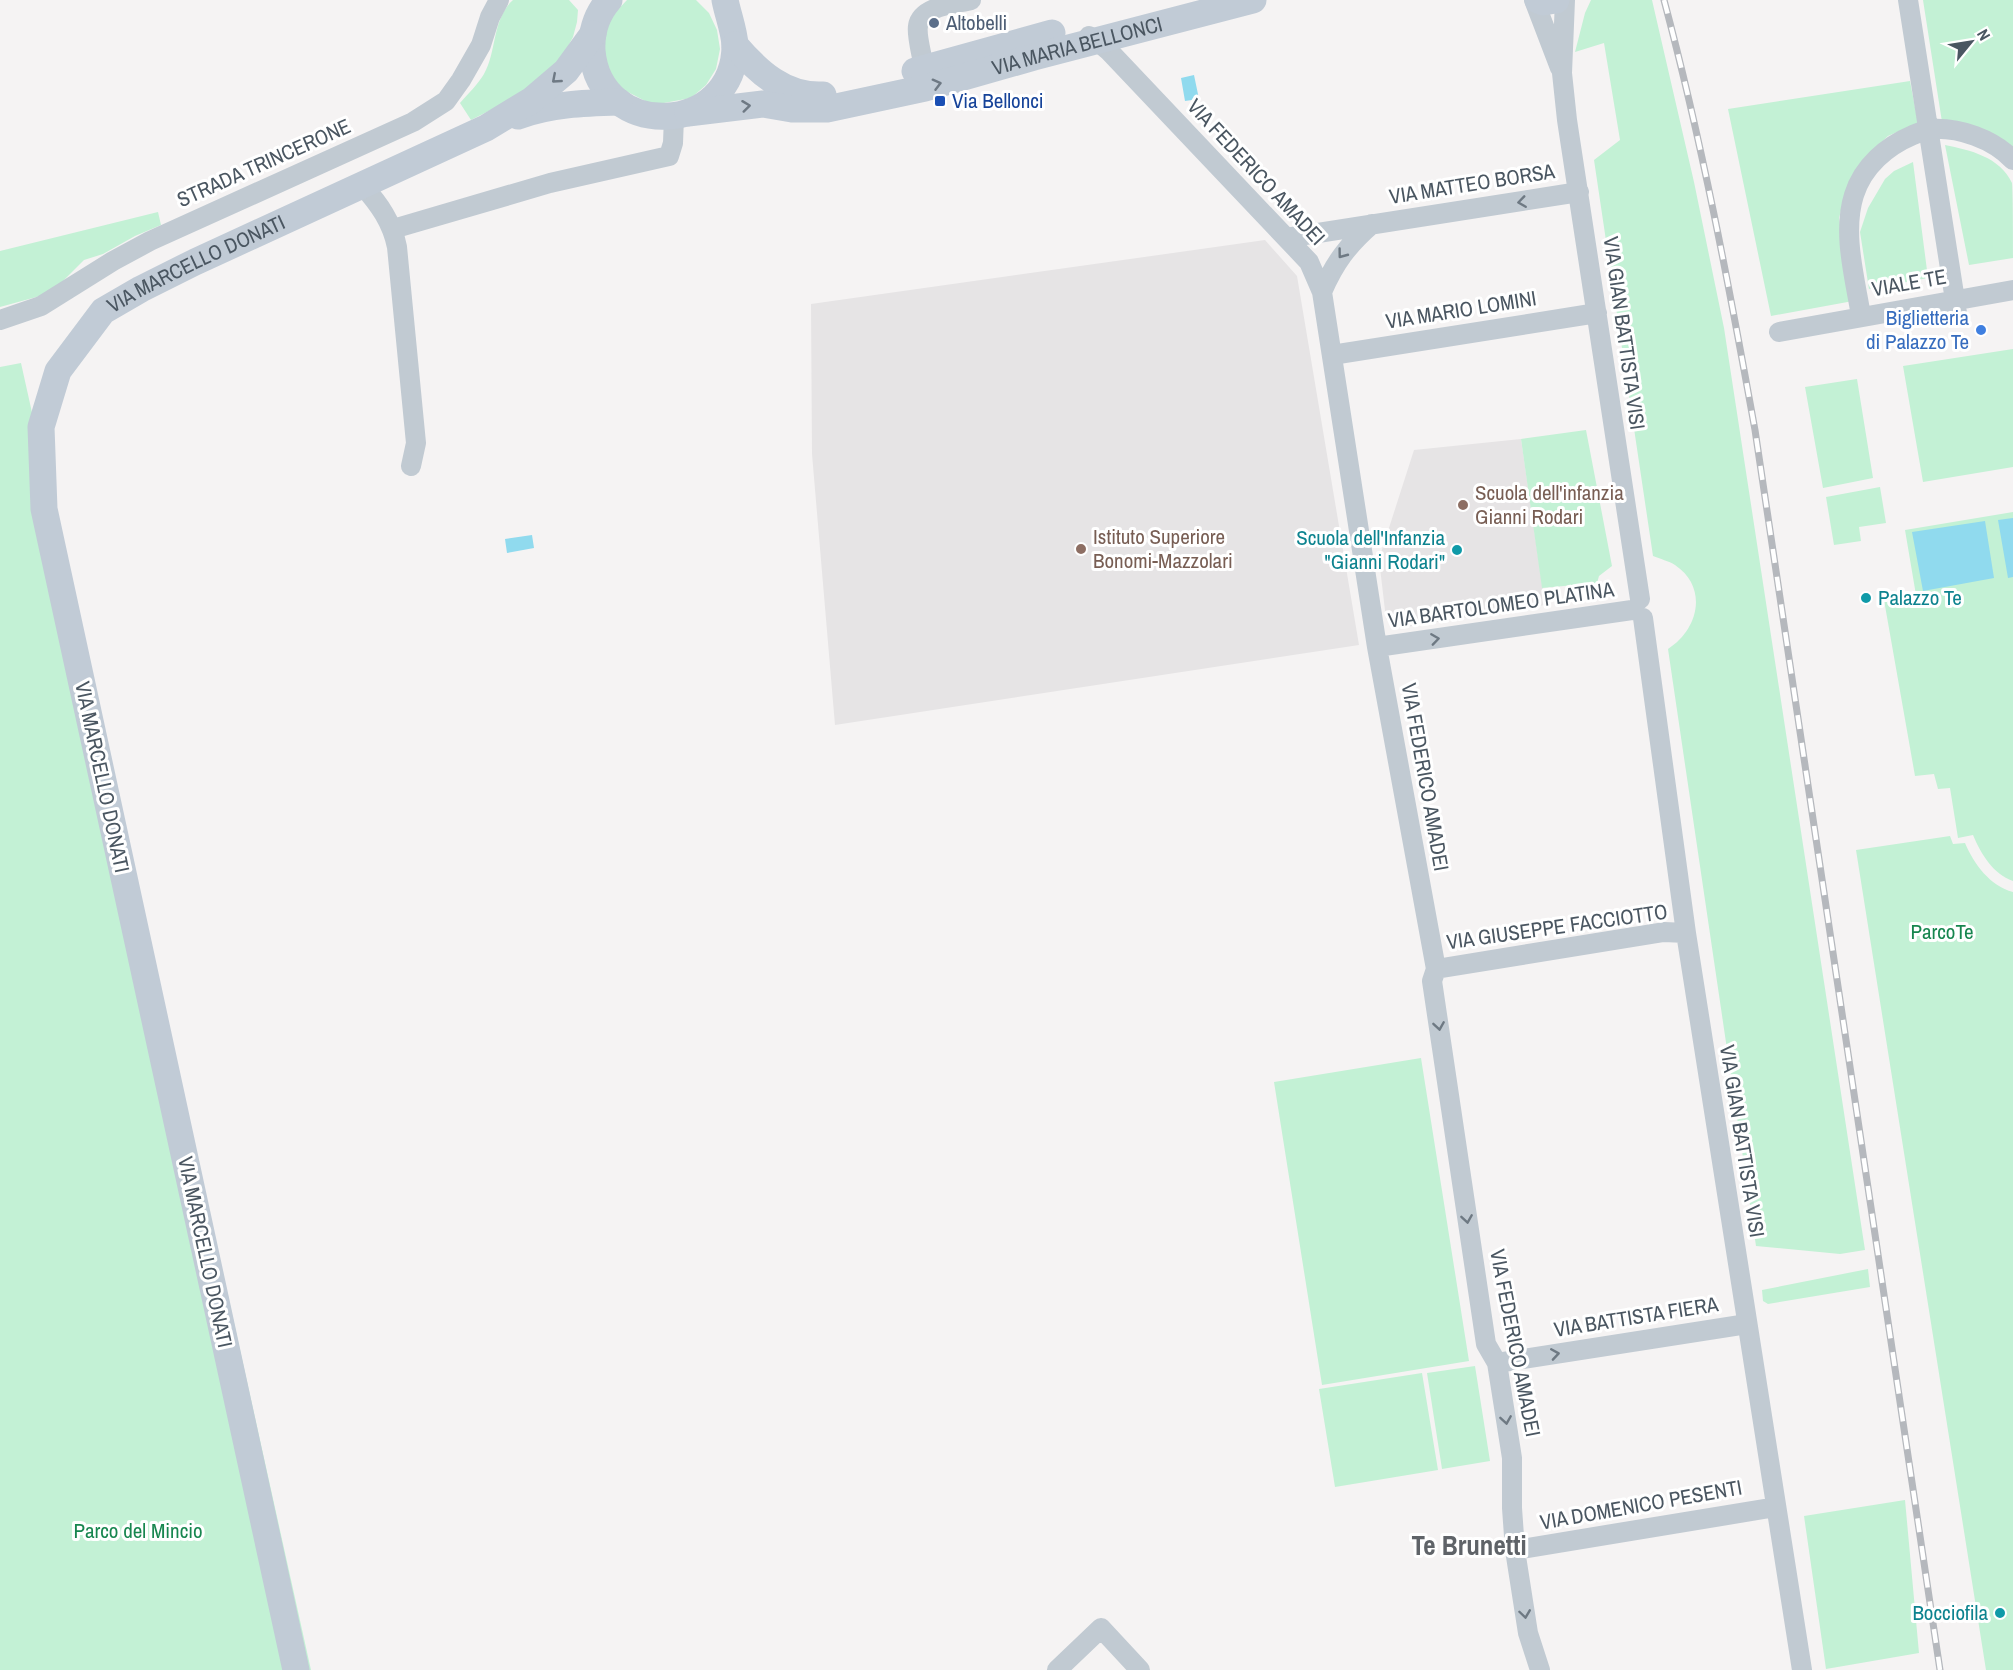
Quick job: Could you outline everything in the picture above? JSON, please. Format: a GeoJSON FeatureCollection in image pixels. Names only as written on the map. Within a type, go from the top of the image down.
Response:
{"type":"FeatureCollection","features":[{"type":"Feature","properties":{"kind":"street","name":"STRADA TRINCERONE"},"geometry":{"type":"LineString","coordinates":[[0,320],[41,306],[150,241],[413,122],[446,101],[481,45],[490,17],[499,0]]}},
{"type":"Feature","properties":{"kind":"street"},"geometry":{"type":"LineString","coordinates":[[924,69],[917,27],[921,18],[931,10],[971,0]]}},
{"type":"Feature","properties":{"kind":"street","name":"VIA MARIA BELLONCI"},"geometry":{"type":"LineString","coordinates":[[735,45],[766,78],[809,96],[829,94],[1030,39],[1187,0]]}},
{"type":"Feature","properties":{"kind":"street","name":"VIA MARIA BELLONCI"},"geometry":{"type":"LineString","coordinates":[[681,115],[763,104],[792,109],[827,110],[925,88],[1253,0]]}},
{"type":"Feature","properties":{"kind":"street"},"geometry":{"type":"LineString","coordinates":[[1536,0],[1543,2],[1556,0]]}},
{"type":"Feature","properties":{"kind":"street","name":"VIA GIAN BATTISTA VISI"},"geometry":{"type":"LineString","coordinates":[[1536,0],[1562,73]]}},
{"type":"Feature","properties":{"kind":"street","name":"VIA GIAN BATTISTA VISI"},"geometry":{"type":"LineString","coordinates":[[1565,0],[1562,73],[1686,933],[1802,1670]]}},
{"type":"Feature","properties":{"kind":"street"},"geometry":{"type":"LineString","coordinates":[[1908,0],[1956,306]]}},
{"type":"Feature","properties":{"kind":"street","name":"VIA MARCELLO DONATI"},"geometry":{"type":"LineString","coordinates":[[601,2],[592,34],[593,59],[599,78],[608,91],[619,102],[640,114],[660,117],[681,115]]}},
{"type":"Feature","properties":{"kind":"street"},"geometry":{"type":"LineString","coordinates":[[393,229],[550,183],[669,156],[681,115],[709,101],[719,91],[733,63],[735,45],[733,30],[724,5]]}},
{"type":"Feature","properties":{"kind":"street","name":"VIA MARCELLO DONATI"},"geometry":{"type":"LineString","coordinates":[[486,128],[532,100],[566,71],[592,34]]}},
{"type":"Feature","properties":{"kind":"street"},"geometry":{"type":"LineString","coordinates":[[1030,39],[1053,42],[1083,35],[1097,41]]}},
{"type":"Feature","properties":{"kind":"street","name":"VIA FEDERICO AMADEI"},"geometry":{"type":"LineString","coordinates":[[1097,41],[1309,262],[1322,292],[1377,647],[1436,969],[1432,981],[1486,1344],[1497,1363],[1512,1458],[1515,1550],[1528,1633],[1540,1670]]}},
{"type":"Feature","properties":{"kind":"street","name":"VIA MARCELLO DONATI"},"geometry":{"type":"LineString","coordinates":[[296,1670],[44,509],[41,427],[58,371],[103,311],[141,289],[486,128],[535,110],[567,104],[619,102]]}},
{"type":"Feature","properties":{"kind":"street"},"geometry":{"type":"LineString","coordinates":[[1861,316],[1849,235],[1850,212],[1854,193],[1864,175],[1888,148],[1929,129],[1953,131],[1974,135],[2006,153],[2013,160]]}},
{"type":"Feature","properties":{"kind":"street"},"geometry":{"type":"LineString","coordinates":[[363,186],[376,200],[393,229],[397,246],[416,444],[411,466]]}},
{"type":"Feature","properties":{"kind":"street","name":"VIA MATTEO BORSA"},"geometry":{"type":"LineString","coordinates":[[1286,238],[1579,192]]}},
{"type":"Feature","properties":{"kind":"street","name":"VIA MATTEO BORSA"},"geometry":{"type":"LineString","coordinates":[[1322,292],[1341,255],[1372,224]]}},
{"type":"Feature","properties":{"kind":"street","name":"VIALE TE"},"geometry":{"type":"LineString","coordinates":[[1779,332],[1861,316],[1956,306],[2013,290]]}},
{"type":"Feature","properties":{"kind":"street","name":"VIA MARIO LOMINI"},"geometry":{"type":"LineString","coordinates":[[1332,355],[1597,313]]}},
{"type":"Feature","properties":{"kind":"street","name":"VIA BARTOLOMEO PLATINA"},"geometry":{"type":"LineString","coordinates":[[1377,647],[1639,609]]}},
{"type":"Feature","properties":{"kind":"street","name":"VIA GIUSEPPE FACCIOTTO"},"geometry":{"type":"LineString","coordinates":[[1436,969],[1664,932],[1686,933]]}},
{"type":"Feature","properties":{"kind":"street","name":"VIA BATTISTA FIERA"},"geometry":{"type":"LineString","coordinates":[[1497,1363],[1747,1324]]}},
{"type":"Feature","properties":{"kind":"street","name":"VIA DOMENICO PESENTI"},"geometry":{"type":"LineString","coordinates":[[1515,1550],[1776,1508]]}},
{"type":"Feature","properties":{"kind":"street"},"geometry":{"type":"LineString","coordinates":[[1057,1670],[1101,1628],[1140,1670]]}},
{"type":"Feature","properties":{"kind":"shaded area","name":"Istituto Superiore Bonomi-Mazzolari"},"geometry":{"type":"Polygon","coordinates":[[[1265,240],[1297,276],[1359,645],[835,725],[812,454],[811,304],[1265,240]]]}},
{"type":"Feature","properties":{"kind":"shaded area","name":"Scuola dell'infanzia Gianni Rodari"},"geometry":{"type":"Polygon","coordinates":[[[1521,439],[1545,605],[1400,628],[1386,619],[1379,559],[1414,450],[1521,439]]]}},
{"type":"Feature","properties":{"kind":"green space"},"geometry":{"type":"Polygon","coordinates":[[[513,0],[569,0],[578,10],[573,37],[563,56],[534,88],[471,120],[460,103],[484,74],[501,16],[513,0]]]}},
{"type":"Feature","properties":{"kind":"green space"},"geometry":{"type":"Polygon","coordinates":[[[627,0],[696,0],[709,13],[717,30],[720,49],[716,69],[706,85],[691,98],[653,105],[620,88],[609,72],[603,54],[604,35],[611,17],[627,0]]]}},
{"type":"Feature","properties":{"kind":"green space"},"geometry":{"type":"Polygon","coordinates":[[[1591,0],[1652,0],[1694,182],[1724,328],[1865,1250],[1840,1254],[1756,1246],[1668,649],[1687,631],[1696,608],[1696,597],[1686,574],[1673,564],[1653,556],[1594,160],[1620,140],[1604,43],[1575,52],[1585,13],[1591,0]]]}},
{"type":"Feature","properties":{"kind":"green space"},"geometry":{"type":"Polygon","coordinates":[[[1923,0],[2013,0],[2013,150],[1942,122],[1923,0]]]}},
{"type":"Feature","properties":{"kind":"green space"},"geometry":{"type":"Polygon","coordinates":[[[1910,81],[1918,123],[1888,136],[1864,159],[1848,185],[1839,218],[1853,301],[1771,316],[1728,109],[1910,81]]]}},
{"type":"Feature","properties":{"kind":"green space"},"geometry":{"type":"Polygon","coordinates":[[[1945,145],[1983,156],[2007,174],[2012,183],[2013,258],[1969,265],[1945,145]]]}},
{"type":"Feature","properties":{"kind":"green space"},"geometry":{"type":"Polygon","coordinates":[[[1913,162],[1928,278],[1869,289],[1860,232],[1868,208],[1885,179],[1894,171],[1913,162]]]}},
{"type":"Feature","properties":{"kind":"green space"},"geometry":{"type":"Polygon","coordinates":[[[158,212],[161,225],[103,254],[84,260],[51,293],[0,307],[0,251],[158,212]]]}},
{"type":"Feature","properties":{"kind":"green space"},"geometry":{"type":"Polygon","coordinates":[[[2013,349],[2013,467],[1923,482],[1903,366],[2013,349]]]}},
{"type":"Feature","properties":{"kind":"green space","name":"Parco del Mincio"},"geometry":{"type":"Polygon","coordinates":[[[21,363],[311,1670],[0,1670],[0,367],[21,363]]]}},
{"type":"Feature","properties":{"kind":"green space"},"geometry":{"type":"Polygon","coordinates":[[[1857,379],[1873,478],[1823,488],[1805,387],[1857,379]]]}},
{"type":"Feature","properties":{"kind":"green space"},"geometry":{"type":"Polygon","coordinates":[[[1586,430],[1612,566],[1599,576],[1597,583],[1542,588],[1521,439],[1586,430]]]}},
{"type":"Feature","properties":{"kind":"green space"},"geometry":{"type":"Polygon","coordinates":[[[1880,487],[1886,523],[1859,527],[1861,541],[1834,545],[1826,497],[1880,487]]]}},
{"type":"Feature","properties":{"kind":"green space"},"geometry":{"type":"Polygon","coordinates":[[[2013,512],[2013,881],[1999,874],[1988,862],[1973,835],[1958,838],[1950,788],[1938,789],[1934,774],[1915,776],[1884,600],[1916,595],[1905,530],[2013,512]]]}},
{"type":"Feature","properties":{"kind":"green space","name":"ParcoTe"},"geometry":{"type":"Polygon","coordinates":[[[1950,836],[1953,844],[1965,843],[1973,859],[1990,879],[2013,892],[2013,1670],[1986,1670],[1856,850],[1950,836]]]}},
{"type":"Feature","properties":{"kind":"green space"},"geometry":{"type":"Polygon","coordinates":[[[1421,1058],[1469,1361],[1322,1385],[1274,1082],[1421,1058]]]}},
{"type":"Feature","properties":{"kind":"green space"},"geometry":{"type":"Polygon","coordinates":[[[1868,1269],[1870,1287],[1768,1304],[1763,1301],[1762,1290],[1868,1269]]]}},
{"type":"Feature","properties":{"kind":"green space"},"geometry":{"type":"Polygon","coordinates":[[[1475,1366],[1490,1461],[1442,1469],[1427,1373],[1475,1366]]]}},
{"type":"Feature","properties":{"kind":"green space"},"geometry":{"type":"Polygon","coordinates":[[[1422,1373],[1438,1470],[1335,1487],[1319,1389],[1422,1373]]]}},
{"type":"Feature","properties":{"kind":"green space"},"geometry":{"type":"Polygon","coordinates":[[[1905,1500],[1919,1653],[1826,1669],[1804,1516],[1905,1500]]]}},
{"type":"Feature","properties":{"kind":"water"},"geometry":{"type":"Polygon","coordinates":[[[1194,75],[1199,99],[1185,101],[1181,78],[1194,75]]]}},
{"type":"Feature","properties":{"kind":"water"},"geometry":{"type":"Polygon","coordinates":[[[2013,518],[2013,577],[2008,578],[1998,520],[2013,518]]]}},
{"type":"Feature","properties":{"kind":"water"},"geometry":{"type":"Polygon","coordinates":[[[1985,521],[1994,578],[1923,591],[1912,532],[1985,521]]]}},
{"type":"Feature","properties":{"kind":"water"},"geometry":{"type":"Polygon","coordinates":[[[532,535],[534,548],[507,553],[505,539],[532,535]]]}},
{"type":"Feature","properties":{"kind":"railway"},"geometry":{"type":"LineString","coordinates":[[1664,0],[1703,160],[1755,430],[1940,1670]]}},
{"type":"Feature","properties":{"kind":"place","name":"Altobelli"},"geometry":{"type":"Point","coordinates":[934,23]}},
{"type":"Feature","properties":{"kind":"place","name":"Via Bellonci"},"geometry":{"type":"Point","coordinates":[940,101]}},
{"type":"Feature","properties":{"kind":"place","name":"Biglietteria di Palazzo Te"},"geometry":{"type":"Point","coordinates":[1981,330]}},
{"type":"Feature","properties":{"kind":"place","name":"Scuola dell'infanzia Gianni Rodari"},"geometry":{"type":"Point","coordinates":[1463,505]}},
{"type":"Feature","properties":{"kind":"place","name":"Istituto Superiore Bonomi-Mazzolari"},"geometry":{"type":"Point","coordinates":[1081,549]}},
{"type":"Feature","properties":{"kind":"place","name":"Scuola dell'Infanzia \"Gianni Rodari\""},"geometry":{"type":"Point","coordinates":[1457,550]}},
{"type":"Feature","properties":{"kind":"place","name":"Palazzo Te"},"geometry":{"type":"Point","coordinates":[1866,598]}},
{"type":"Feature","properties":{"kind":"place","name":"Bocciofila"},"geometry":{"type":"Point","coordinates":[2000,1613]}},
{"type":"Feature","properties":{"kind":"district","name":"Te Brunetti"},"geometry":{"type":"Point","coordinates":[1469,1546]}}]}
